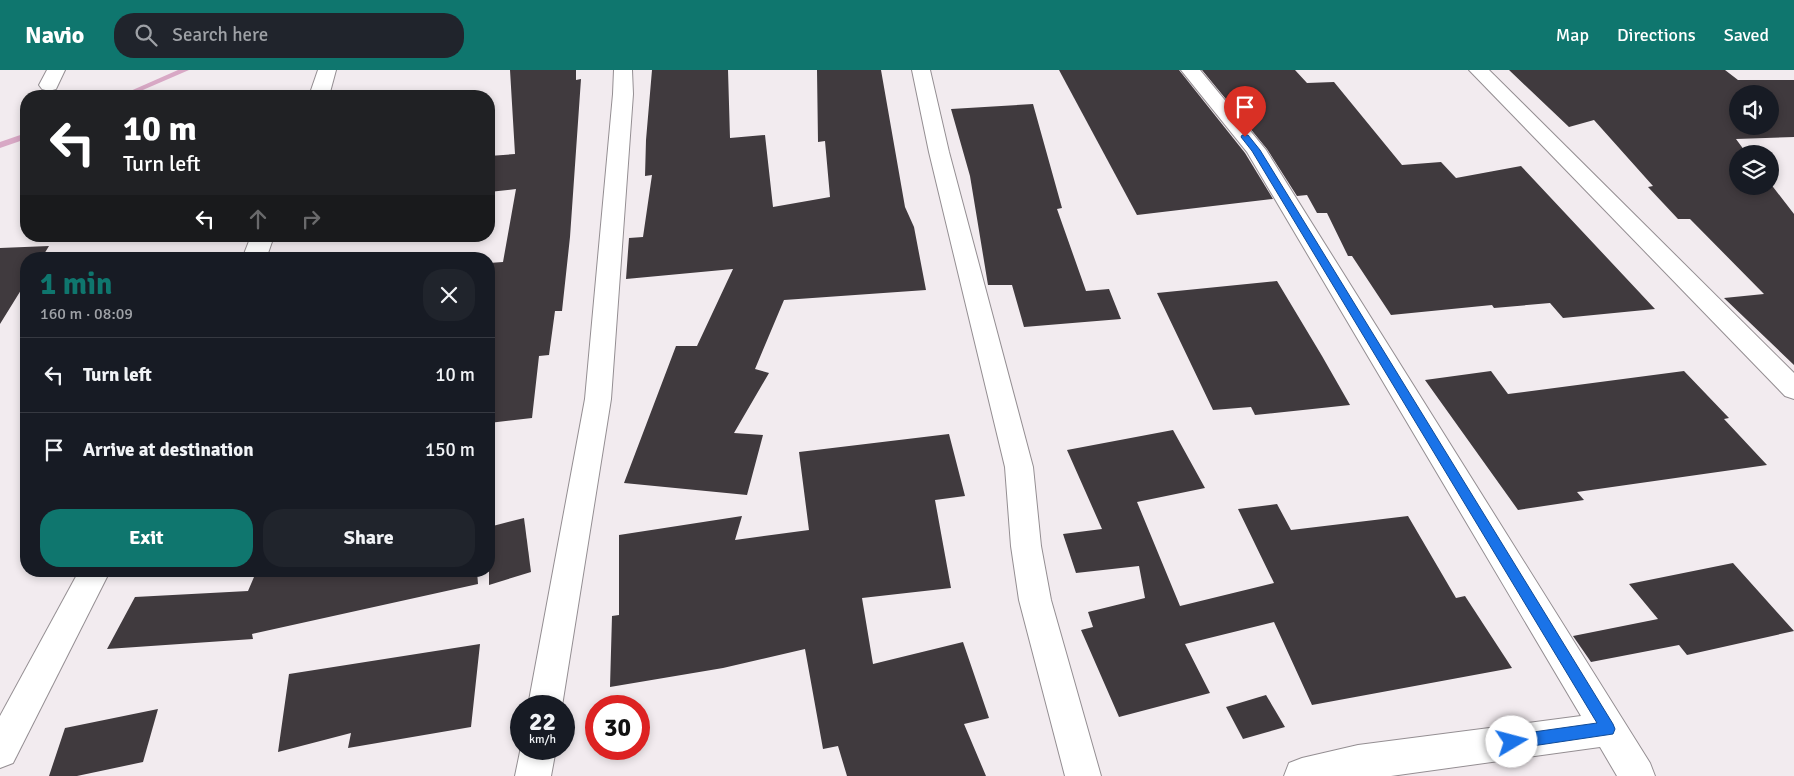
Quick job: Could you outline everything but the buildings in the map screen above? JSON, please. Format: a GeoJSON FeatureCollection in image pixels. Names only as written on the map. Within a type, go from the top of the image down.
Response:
{"type":"FeatureCollection","features":[{"type":"Feature","properties":{"kind":"street"},"geometry":{"type":"LineString","coordinates":[[321,90],[327,70]]}},
{"type":"Feature","properties":{"kind":"street"},"geometry":{"type":"LineString","coordinates":[[547,695],[598,399],[623,94],[623,70]]}},
{"type":"Feature","properties":{"kind":"street"},"geometry":{"type":"LineString","coordinates":[[921,70],[939,152],[1019,467],[1026,546],[1035,600],[1083,776]]}},
{"type":"Feature","properties":{"kind":"street"},"geometry":{"type":"LineString","coordinates":[[1190,70],[1256,150],[1637,776]]}},
{"type":"Feature","properties":{"kind":"street"},"geometry":{"type":"LineString","coordinates":[[1478,70],[1794,389]]}},
{"type":"Feature","properties":{"kind":"street"},"geometry":{"type":"LineString","coordinates":[[0,751],[92,577]]}},
{"type":"Feature","properties":{"kind":"street"},"geometry":{"type":"LineString","coordinates":[[1302,776],[1358,763],[1608,729]]}},
{"type":"Feature","properties":{"kind":"street"},"geometry":{"type":"LineString","coordinates":[[533,776],[536,760]]}},
{"type":"Feature","properties":{"kind":"waterway"},"geometry":{"type":"LineString","coordinates":[[137,90],[185,70]]}},
{"type":"Feature","properties":{"kind":"waterway"},"geometry":{"type":"LineString","coordinates":[[0,145],[20,138]]}},
{"type":"Feature","properties":{"kind":"route"},"geometry":{"type":"LineString","coordinates":[[1245,137],[1256,150],[1608,729],[1512,742]]}}]}
